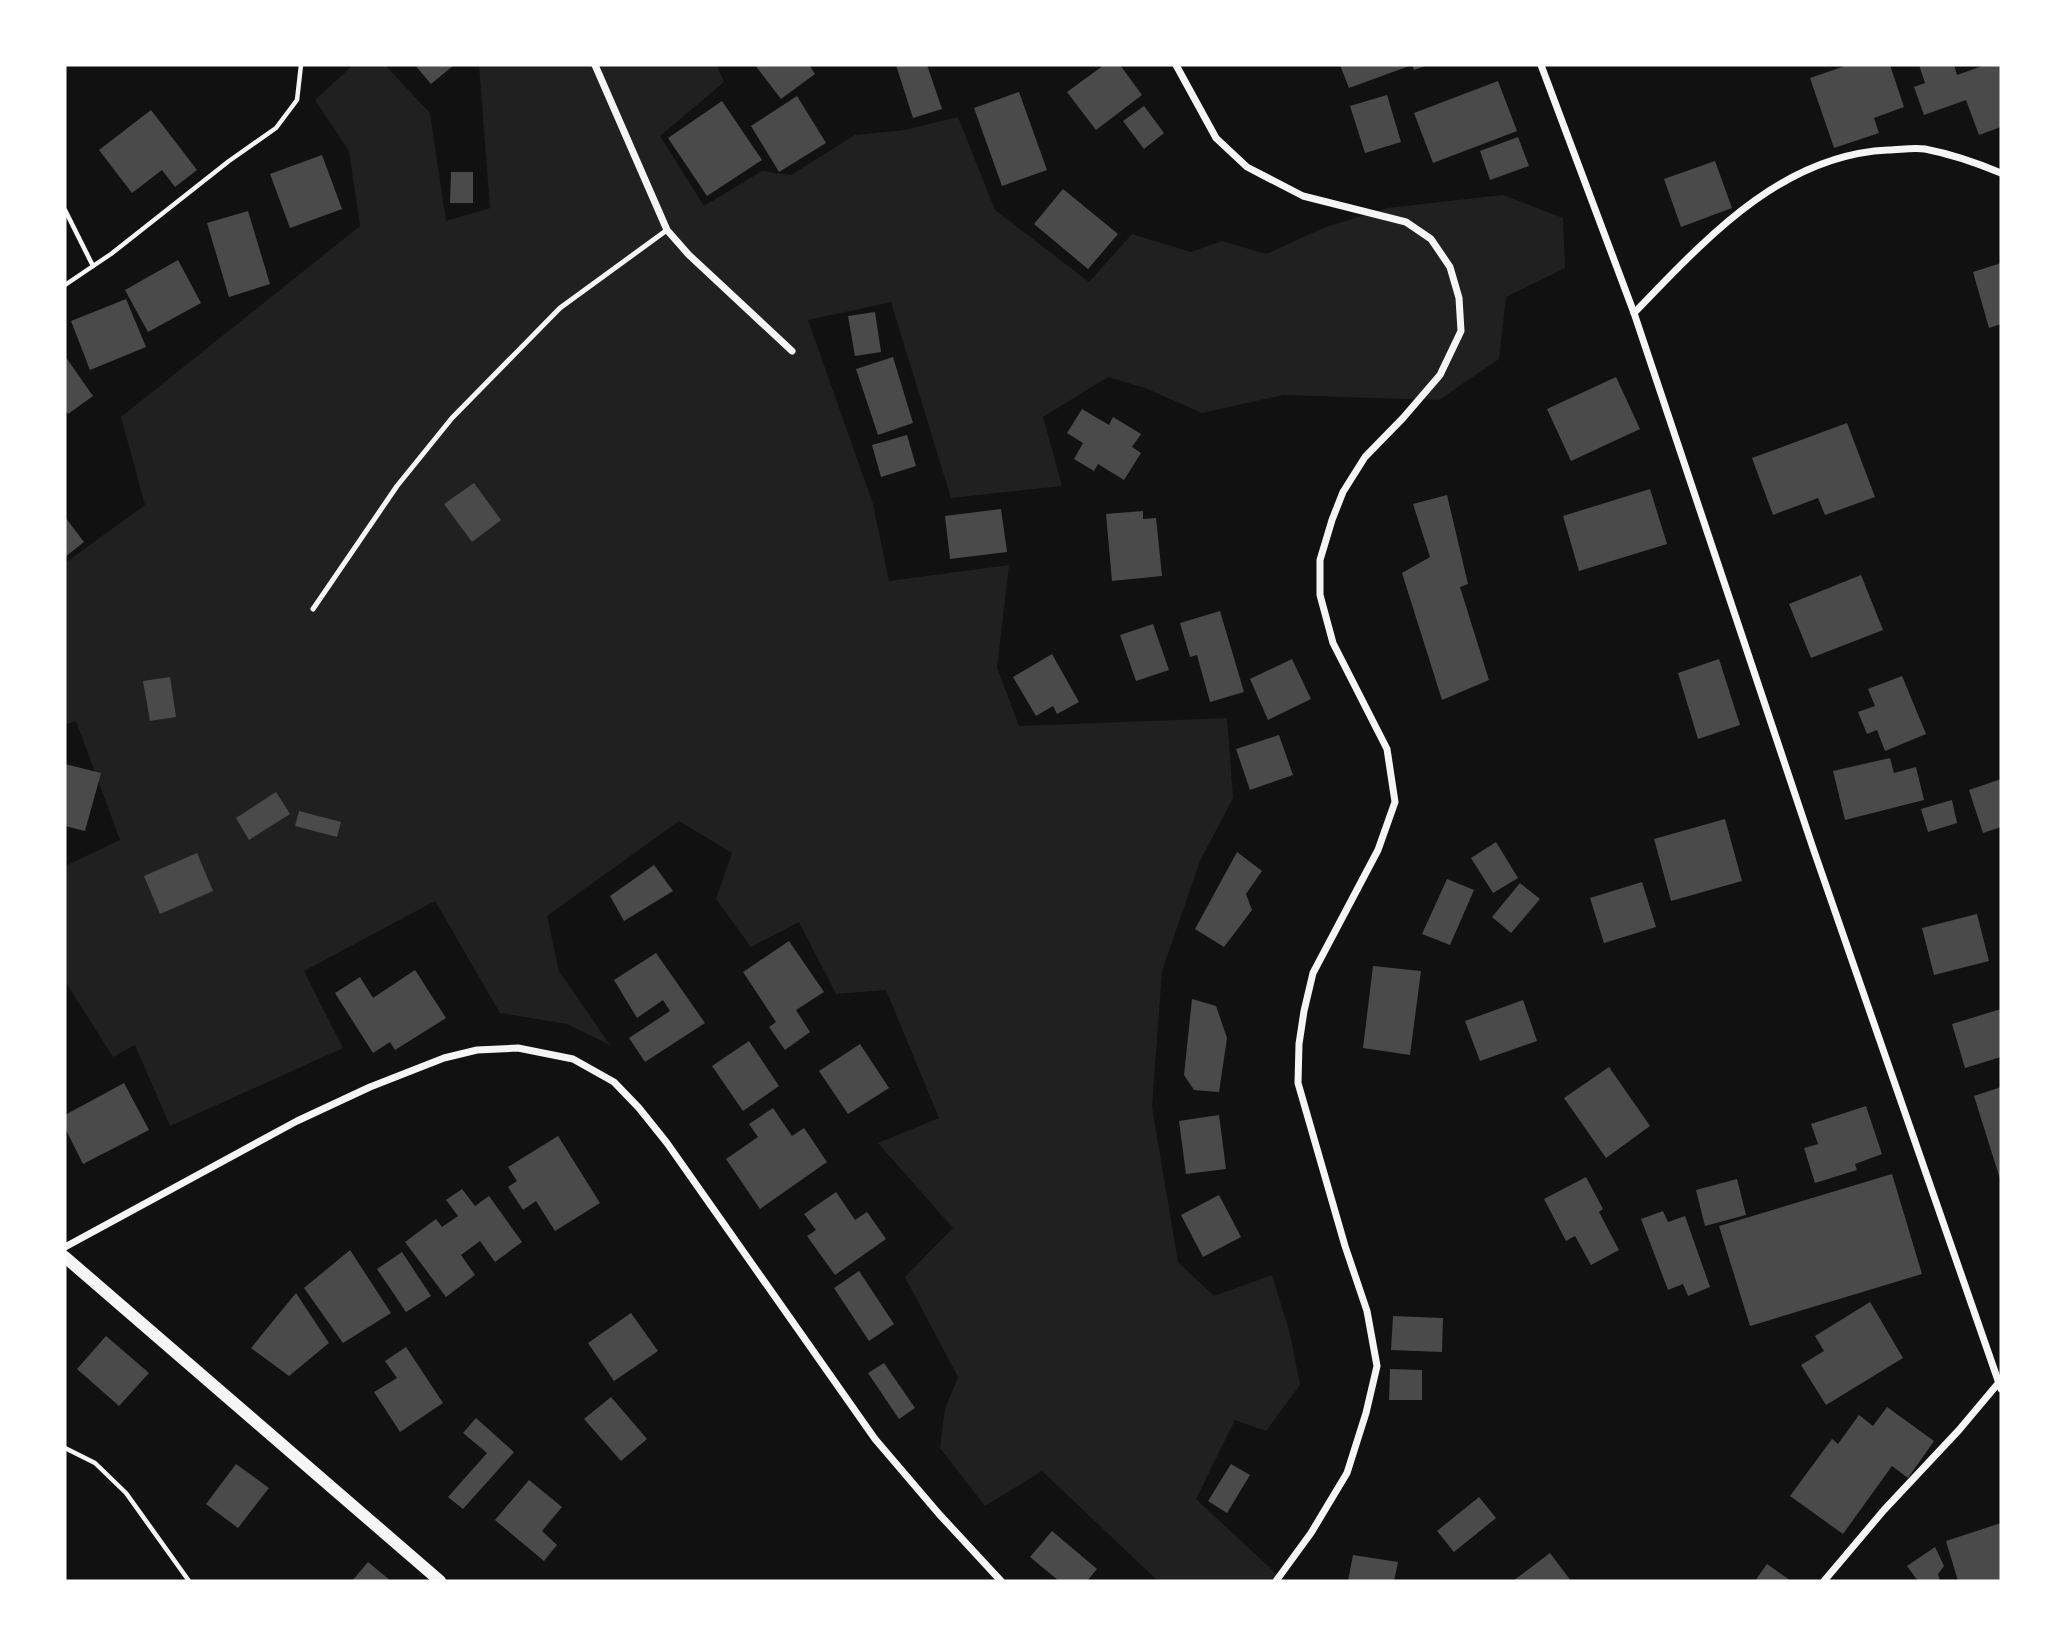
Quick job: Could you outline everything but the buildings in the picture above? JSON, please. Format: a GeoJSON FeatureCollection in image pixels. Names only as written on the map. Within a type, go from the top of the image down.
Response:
{"type":"FeatureCollection","features":[{"type":"Feature","properties":{"kind":"street"},"geometry":{"type":"LineString","coordinates":[[595,65],[667,230],[689,255],[792,351]]}},
{"type":"Feature","properties":{"kind":"street"},"geometry":{"type":"LineString","coordinates":[[1176,65],[1216,138],[1247,167],[1303,196],[1406,222],[1432,239],[1450,267],[1459,298],[1461,331],[1440,375],[1365,457],[1343,492],[1320,559],[1320,596],[1333,643],[1387,749],[1395,802],[1378,850],[1313,973],[1299,1044],[1298,1083],[1345,1247],[1367,1311],[1377,1366],[1347,1473],[1311,1533],[1276,1581]]}},
{"type":"Feature","properties":{"kind":"street"},"geometry":{"type":"LineString","coordinates":[[1541,65],[1634,313],[1814,851],[2001,1384],[1884,1510],[1824,1581]]}},
{"type":"Feature","properties":{"kind":"street"},"geometry":{"type":"LineString","coordinates":[[1634,313],[1700,245],[1763,194],[1825,162],[1870,151],[1922,149],[1979,164],[2001,173]]}},
{"type":"Feature","properties":{"kind":"street"},"geometry":{"type":"LineString","coordinates":[[65,1247],[297,1121],[370,1087],[444,1058],[477,1050],[518,1048],[573,1059],[614,1082],[639,1108],[667,1143],[875,1439],[1001,1581]]}},
{"type":"Feature","properties":{"kind":"street"},"geometry":{"type":"LineString","coordinates":[[65,1257],[440,1581]]}},
{"type":"Feature","properties":{"kind":"lane"},"geometry":{"type":"LineString","coordinates":[[313,610],[397,486],[452,418],[560,308],[667,230]]}},
{"type":"Feature","properties":{"kind":"path"},"geometry":{"type":"LineString","coordinates":[[65,285],[164,214],[229,161],[276,128],[297,100],[301,65]]}},
{"type":"Feature","properties":{"kind":"path"},"geometry":{"type":"LineString","coordinates":[[65,210],[93,266]]}},
{"type":"Feature","properties":{"kind":"path"},"geometry":{"type":"LineString","coordinates":[[65,1448],[94,1462],[126,1493],[188,1581]]}},
{"type":"Feature","properties":{"kind":"shaded area"},"geometry":{"type":"Polygon","coordinates":[[[353,65],[385,65],[430,113],[446,221],[490,208],[479,65],[717,65],[724,82],[660,136],[704,206],[762,171],[791,175],[855,135],[905,130],[958,117],[995,210],[1089,282],[1132,234],[1191,252],[1222,241],[1266,254],[1323,228],[1387,208],[1503,195],[1563,218],[1565,268],[1506,297],[1499,359],[1439,400],[1283,395],[1202,413],[1145,388],[1108,377],[1043,417],[1062,486],[951,498],[891,302],[808,320],[873,504],[889,581],[1009,565],[997,667],[1019,726],[1227,718],[1233,798],[1200,861],[1162,971],[1152,1107],[1178,1262],[1214,1296],[1272,1275],[1290,1334],[1300,1385],[1266,1431],[1235,1420],[1196,1499],[1284,1581],[1158,1581],[1042,1471],[985,1506],[940,1448],[945,1409],[958,1377],[905,1277],[953,1228],[878,1143],[939,1118],[886,990],[836,994],[799,922],[751,947],[716,899],[732,853],[679,821],[547,916],[559,971],[610,1045],[567,1024],[500,1013],[435,901],[304,971],[343,1048],[170,1126],[135,1045],[113,1057],[65,981],[65,866],[120,840],[76,721],[65,725],[65,563],[145,505],[121,417],[360,226],[349,151],[315,100],[353,65]]]}}]}
